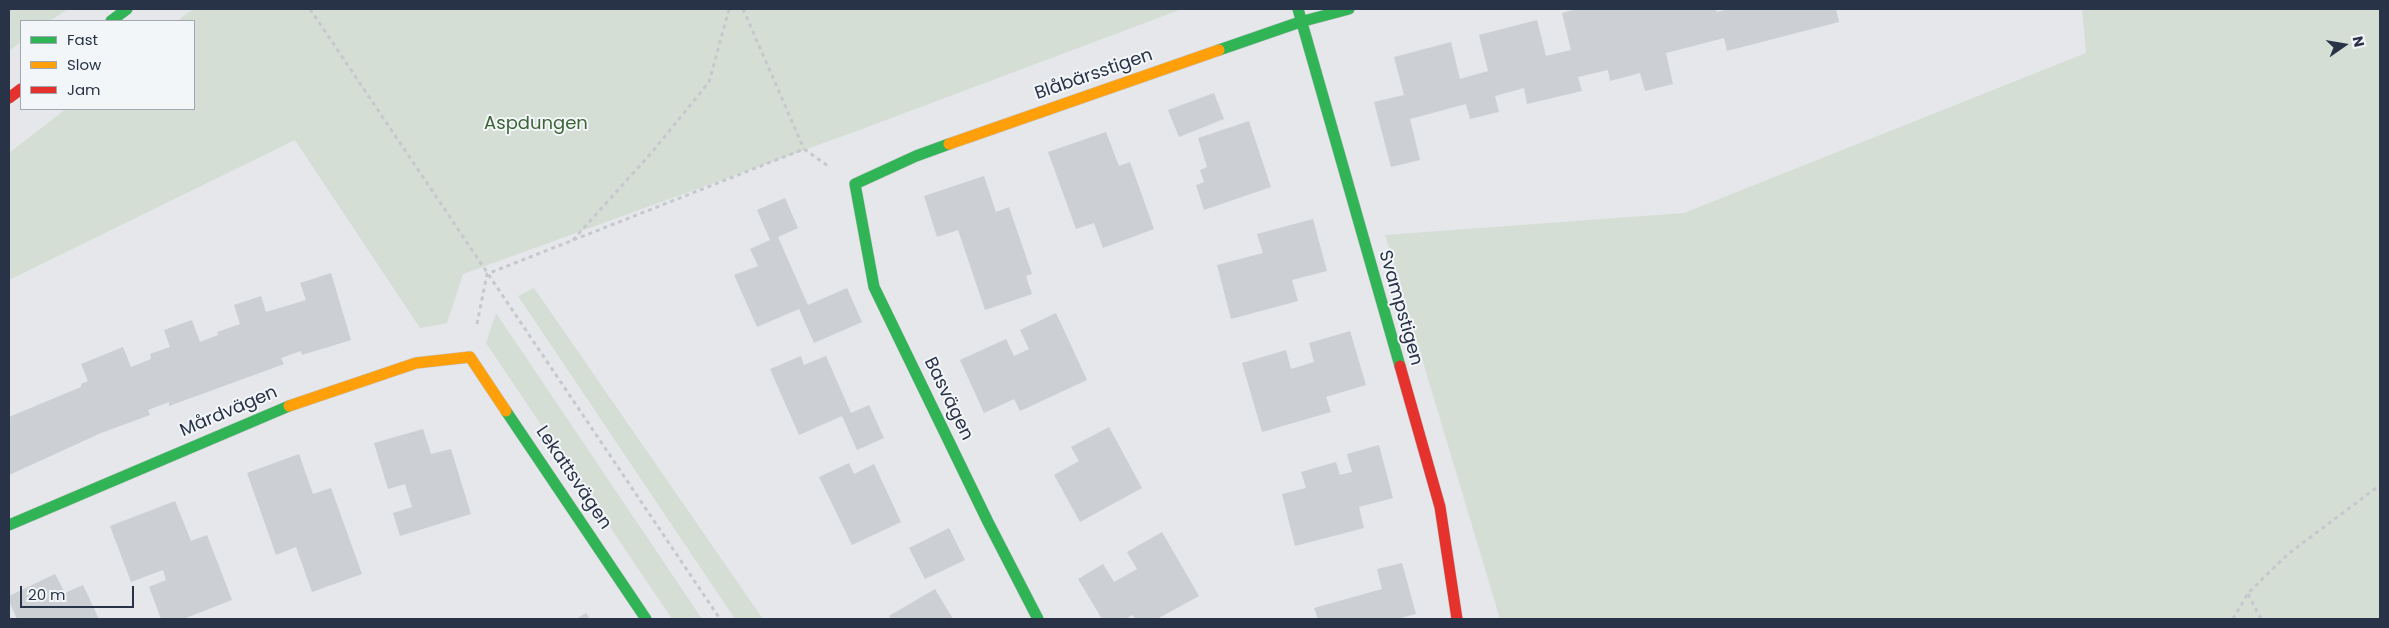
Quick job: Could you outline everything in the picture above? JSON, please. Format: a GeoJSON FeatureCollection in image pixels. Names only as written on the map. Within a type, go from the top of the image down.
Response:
{"type":"FeatureCollection","features":[{"type":"Feature","properties":{"kind":"street"},"geometry":{"type":"LineString","coordinates":[[112,20],[128,9]]}},
{"type":"Feature","properties":{"kind":"street","name":"Svampstigen"},"geometry":{"type":"LineString","coordinates":[[1298,9],[1300,22],[1440,507],[1457,619]]}},
{"type":"Feature","properties":{"kind":"street","name":"Blåbärsstigen"},"geometry":{"type":"LineString","coordinates":[[855,184],[916,156],[1300,22],[1349,9]]}},
{"type":"Feature","properties":{"kind":"street"},"geometry":{"type":"LineString","coordinates":[[9,98],[20,90]]}},
{"type":"Feature","properties":{"kind":"street","name":"Basvägen"},"geometry":{"type":"LineString","coordinates":[[855,184],[874,287],[988,522],[1038,619]]}},
{"type":"Feature","properties":{"kind":"street","name":"Mårdvägen"},"geometry":{"type":"LineString","coordinates":[[9,525],[293,404],[416,363],[470,357]]}},
{"type":"Feature","properties":{"kind":"street","name":"Lekattsvägen"},"geometry":{"type":"LineString","coordinates":[[470,357],[646,619]]}},
{"type":"Feature","properties":{"kind":"path"},"geometry":{"type":"LineString","coordinates":[[310,9],[720,619]]}},
{"type":"Feature","properties":{"kind":"path"},"geometry":{"type":"LineString","coordinates":[[571,242],[653,150],[709,82],[729,9]]}},
{"type":"Feature","properties":{"kind":"path"},"geometry":{"type":"LineString","coordinates":[[743,9],[804,149],[855,184]]}},
{"type":"Feature","properties":{"kind":"path"},"geometry":{"type":"LineString","coordinates":[[487,274],[804,149]]}},
{"type":"Feature","properties":{"kind":"path"},"geometry":{"type":"LineString","coordinates":[[470,357],[487,274]]}},
{"type":"Feature","properties":{"kind":"path"},"geometry":{"type":"LineString","coordinates":[[2233,619],[2248,593],[2288,554],[2380,485]]}},
{"type":"Feature","properties":{"kind":"path"},"geometry":{"type":"LineString","coordinates":[[2248,593],[2261,619]]}},
{"type":"Feature","properties":{"kind":"green space"},"geometry":{"type":"Polygon","coordinates":[[[9,9],[68,9],[52,20],[20,20],[20,43],[9,51],[9,9]]]}},
{"type":"Feature","properties":{"kind":"green space","name":"Aspdungen"},"geometry":{"type":"Polygon","coordinates":[[[193,9],[1182,9],[854,132],[463,274],[447,323],[420,328],[295,140],[9,280],[9,153],[65,110],[195,110],[195,20],[178,20],[193,9]]]}},
{"type":"Feature","properties":{"kind":"green space"},"geometry":{"type":"Polygon","coordinates":[[[2082,9],[2380,9],[2380,619],[1500,619],[1385,235],[1684,213],[2086,53],[2082,9]]]}},
{"type":"Feature","properties":{"kind":"green space"},"geometry":{"type":"Polygon","coordinates":[[[534,288],[763,619],[735,619],[518,296],[534,288]]]}},
{"type":"Feature","properties":{"kind":"green space"},"geometry":{"type":"Polygon","coordinates":[[[496,313],[702,619],[672,619],[486,343],[496,313]]]}},
{"type":"Feature","properties":{"kind":"building"},"geometry":{"type":"Polygon","coordinates":[[[1577,9],[1716,9],[1717,12],[1728,9],[1836,9],[1839,22],[1727,51],[1724,38],[1666,53],[1673,84],[1645,91],[1640,73],[1610,81],[1608,70],[1578,77],[1582,91],[1527,104],[1524,88],[1495,96],[1499,112],[1470,119],[1466,104],[1410,119],[1420,160],[1391,167],[1374,102],[1404,95],[1394,57],[1451,42],[1460,79],[1488,71],[1479,35],[1537,20],[1546,56],[1571,50],[1562,13],[1577,9]]]}},
{"type":"Feature","properties":{"kind":"building"},"geometry":{"type":"Polygon","coordinates":[[[1214,93],[1224,119],[1179,137],[1168,110],[1214,93]]]}},
{"type":"Feature","properties":{"kind":"building"},"geometry":{"type":"Polygon","coordinates":[[[1249,121],[1271,187],[1204,210],[1196,185],[1204,182],[1200,170],[1207,167],[1198,138],[1249,121]]]}},
{"type":"Feature","properties":{"kind":"building"},"geometry":{"type":"Polygon","coordinates":[[[1106,132],[1119,166],[1130,162],[1154,229],[1103,248],[1094,223],[1076,229],[1048,152],[1106,132]]]}},
{"type":"Feature","properties":{"kind":"building"},"geometry":{"type":"Polygon","coordinates":[[[984,176],[996,212],[1009,207],[1032,274],[1026,276],[1032,294],[985,310],[958,230],[937,237],[924,196],[984,176]]]}},
{"type":"Feature","properties":{"kind":"building"},"geometry":{"type":"Polygon","coordinates":[[[785,198],[798,228],[778,237],[808,305],[847,288],[862,322],[814,343],[799,309],[757,327],[734,275],[758,266],[750,249],[770,240],[757,210],[785,198]]]}},
{"type":"Feature","properties":{"kind":"building"},"geometry":{"type":"Polygon","coordinates":[[[1313,219],[1327,271],[1292,280],[1298,301],[1231,319],[1217,265],[1263,253],[1257,234],[1313,219]]]}},
{"type":"Feature","properties":{"kind":"building"},"geometry":{"type":"Polygon","coordinates":[[[331,273],[351,340],[302,355],[301,351],[281,358],[284,364],[169,406],[169,402],[148,410],[150,415],[101,433],[9,475],[9,417],[81,387],[81,384],[88,381],[81,364],[123,347],[131,367],[151,359],[150,354],[170,347],[164,330],[192,320],[200,342],[218,335],[217,332],[240,324],[234,305],[261,296],[266,312],[306,300],[300,283],[331,273]]]}},
{"type":"Feature","properties":{"kind":"building"},"geometry":{"type":"Polygon","coordinates":[[[1056,313],[1087,380],[1020,411],[1014,399],[984,413],[960,360],[1006,339],[1014,356],[1029,349],[1020,330],[1056,313]]]}},
{"type":"Feature","properties":{"kind":"building"},"geometry":{"type":"Polygon","coordinates":[[[1350,331],[1366,385],[1326,397],[1331,412],[1262,432],[1242,363],[1286,350],[1291,369],[1314,362],[1309,343],[1350,331]]]}},
{"type":"Feature","properties":{"kind":"building"},"geometry":{"type":"Polygon","coordinates":[[[801,356],[804,365],[826,356],[851,413],[869,405],[884,438],[857,450],[842,416],[799,435],[770,369],[801,356]]]}},
{"type":"Feature","properties":{"kind":"building"},"geometry":{"type":"Polygon","coordinates":[[[1109,427],[1142,488],[1080,522],[1054,475],[1079,461],[1071,447],[1109,427]]]}},
{"type":"Feature","properties":{"kind":"building"},"geometry":{"type":"Polygon","coordinates":[[[423,429],[431,454],[451,449],[471,514],[400,536],[393,513],[412,507],[405,484],[388,489],[374,443],[423,429]]]}},
{"type":"Feature","properties":{"kind":"building"},"geometry":{"type":"Polygon","coordinates":[[[1379,445],[1393,498],[1359,507],[1364,528],[1295,546],[1282,494],[1306,488],[1301,472],[1336,462],[1340,475],[1352,472],[1347,454],[1379,445]]]}},
{"type":"Feature","properties":{"kind":"building"},"geometry":{"type":"Polygon","coordinates":[[[299,454],[313,494],[331,488],[362,574],[312,592],[296,547],[276,555],[247,473],[299,454]]]}},
{"type":"Feature","properties":{"kind":"building"},"geometry":{"type":"Polygon","coordinates":[[[849,463],[854,474],[874,464],[901,522],[852,545],[819,477],[849,463]]]}},
{"type":"Feature","properties":{"kind":"building"},"geometry":{"type":"Polygon","coordinates":[[[175,501],[191,541],[207,535],[232,600],[183,619],[161,619],[149,587],[166,580],[163,570],[131,582],[110,526],[175,501]]]}},
{"type":"Feature","properties":{"kind":"building"},"geometry":{"type":"Polygon","coordinates":[[[949,528],[965,560],[925,579],[909,548],[949,528]]]}},
{"type":"Feature","properties":{"kind":"building"},"geometry":{"type":"Polygon","coordinates":[[[1162,532],[1199,596],[1157,619],[1135,619],[1133,615],[1125,619],[1102,619],[1078,579],[1103,564],[1114,582],[1137,569],[1127,552],[1162,532]]]}},
{"type":"Feature","properties":{"kind":"building"},"geometry":{"type":"Polygon","coordinates":[[[1402,563],[1416,614],[1397,619],[1318,619],[1314,608],[1382,589],[1377,569],[1402,563]]]}},
{"type":"Feature","properties":{"kind":"building"},"geometry":{"type":"Polygon","coordinates":[[[55,574],[65,593],[83,585],[99,619],[17,619],[9,601],[9,596],[55,574]]]}},
{"type":"Feature","properties":{"kind":"building"},"geometry":{"type":"Polygon","coordinates":[[[935,589],[953,619],[891,619],[889,616],[935,589]]]}},
{"type":"Feature","properties":{"kind":"building"},"geometry":{"type":"Polygon","coordinates":[[[586,613],[590,619],[576,619],[586,613]]]}},
{"type":"Feature","properties":{"kind":"traffic: fast"},"geometry":{"type":"LineString","coordinates":[[112,20],[127,9]]}},
{"type":"Feature","properties":{"kind":"traffic: fast"},"geometry":{"type":"LineString","coordinates":[[1298,9],[1400,366]]}},
{"type":"Feature","properties":{"kind":"traffic: fast"},"geometry":{"type":"LineString","coordinates":[[1219,50],[1300,22],[1349,9]]}},
{"type":"Feature","properties":{"kind":"traffic: fast"},"geometry":{"type":"LineString","coordinates":[[949,144],[916,156],[855,184],[874,287],[988,522],[1038,619]]}},
{"type":"Feature","properties":{"kind":"traffic: fast"},"geometry":{"type":"LineString","coordinates":[[9,525],[289,406]]}},
{"type":"Feature","properties":{"kind":"traffic: fast"},"geometry":{"type":"LineString","coordinates":[[506,411],[646,619]]}},
{"type":"Feature","properties":{"kind":"traffic: slow"},"geometry":{"type":"LineString","coordinates":[[949,144],[1219,50]]}},
{"type":"Feature","properties":{"kind":"traffic: slow"},"geometry":{"type":"LineString","coordinates":[[289,406],[416,363],[470,357],[506,411]]}},
{"type":"Feature","properties":{"kind":"traffic: jam"},"geometry":{"type":"LineString","coordinates":[[9,98],[20,90]]}},
{"type":"Feature","properties":{"kind":"traffic: jam"},"geometry":{"type":"LineString","coordinates":[[1400,366],[1440,507],[1457,619]]}}]}
